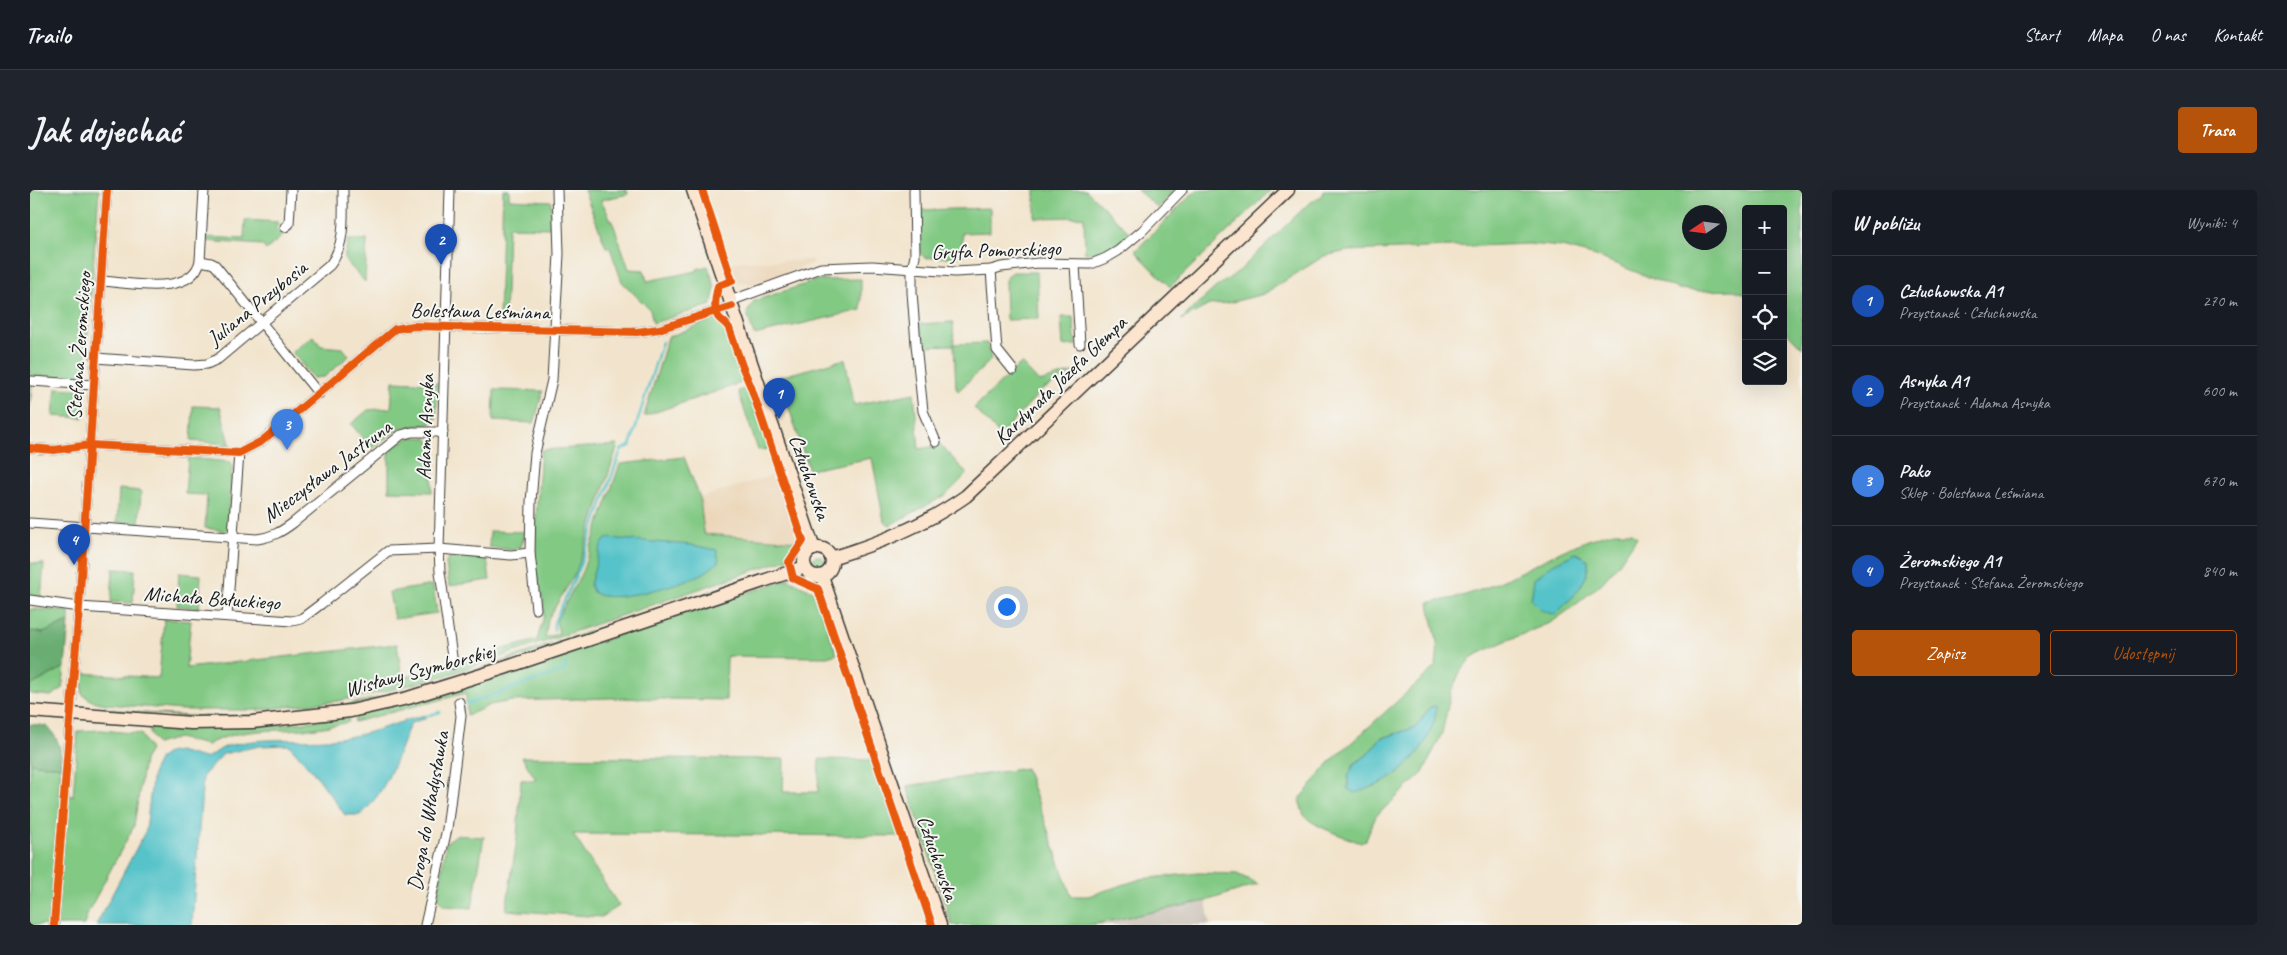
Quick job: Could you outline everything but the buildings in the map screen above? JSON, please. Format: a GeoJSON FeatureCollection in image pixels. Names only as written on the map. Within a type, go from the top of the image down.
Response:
{"type":"FeatureCollection","features":[{"type":"Feature","properties":{"kind":"main road","name":"Człuchowska"},"geometry":{"type":"LineString","coordinates":[[693,190],[814,549]]}},
{"type":"Feature","properties":{"kind":"main road","name":"Kardynała Józefa Glempa"},"geometry":{"type":"LineString","coordinates":[[831,558],[887,539],[922,524],[966,496],[989,477],[1288,190]]}},
{"type":"Feature","properties":{"kind":"main road"},"geometry":{"type":"LineString","coordinates":[[814,549],[825,550],[831,558],[830,569],[822,576],[812,575],[805,567],[805,558],[814,549]]}},
{"type":"Feature","properties":{"kind":"main road","name":"Wisławy Szymborskiej"},"geometry":{"type":"LineString","coordinates":[[30,711],[191,723],[243,722],[351,711],[408,698],[504,668],[805,567]]}},
{"type":"Feature","properties":{"kind":"main road","name":"Człuchowska"},"geometry":{"type":"LineString","coordinates":[[822,576],[940,925]]}},
{"type":"Feature","properties":{"kind":"street","name":"Stefana Żeromskiego"},"geometry":{"type":"LineString","coordinates":[[54,925],[79,606],[106,190]]}},
{"type":"Feature","properties":{"kind":"street"},"geometry":{"type":"LineString","coordinates":[[101,280],[173,284],[188,278],[196,270],[200,261],[204,190]]}},
{"type":"Feature","properties":{"kind":"street"},"geometry":{"type":"LineString","coordinates":[[285,227],[289,224],[291,190]]}},
{"type":"Feature","properties":{"kind":"street","name":"Juliana Przybosia"},"geometry":{"type":"LineString","coordinates":[[95,358],[194,365],[207,364],[218,358],[330,265],[339,254],[342,240],[344,190]]}},
{"type":"Feature","properties":{"kind":"street","name":"Adama Asnyka"},"geometry":{"type":"LineString","coordinates":[[450,190],[439,549],[440,572],[452,664]]}},
{"type":"Feature","properties":{"kind":"street"},"geometry":{"type":"LineString","coordinates":[[536,609],[530,553],[535,453],[552,380],[558,254],[557,190]]}},
{"type":"Feature","properties":{"kind":"street"},"geometry":{"type":"LineString","coordinates":[[914,190],[915,256],[912,269],[915,336],[923,411],[936,442]]}},
{"type":"Feature","properties":{"kind":"street","name":"Gryfa Pomorskiego"},"geometry":{"type":"LineString","coordinates":[[731,304],[821,268],[872,266],[955,272],[1038,264],[1091,264],[1118,251],[1142,231],[1182,190]]}},
{"type":"Feature","properties":{"kind":"street"},"geometry":{"type":"LineString","coordinates":[[200,261],[211,263],[215,266],[319,394]]}},
{"type":"Feature","properties":{"kind":"street"},"geometry":{"type":"LineString","coordinates":[[1075,265],[1080,344]]}},
{"type":"Feature","properties":{"kind":"street"},"geometry":{"type":"LineString","coordinates":[[991,270],[997,350],[1013,370]]}},
{"type":"Feature","properties":{"kind":"street","name":"Bolesława Leśmiana"},"geometry":{"type":"LineString","coordinates":[[239,453],[262,441],[395,329],[413,326],[637,332],[658,329],[731,304]]}},
{"type":"Feature","properties":{"kind":"street"},"geometry":{"type":"LineString","coordinates":[[31,381],[93,385]]}},
{"type":"Feature","properties":{"kind":"street","name":"Mieczysława Jastruna"},"geometry":{"type":"LineString","coordinates":[[30,523],[257,539],[278,534],[400,435],[412,432],[443,432]]}},
{"type":"Feature","properties":{"kind":"street"},"geometry":{"type":"LineString","coordinates":[[30,448],[54,450],[90,444],[239,453],[227,616]]}},
{"type":"Feature","properties":{"kind":"street","name":"Michała Bałuckiego"},"geometry":{"type":"LineString","coordinates":[[30,600],[79,606],[280,621],[301,619],[388,551],[439,549],[511,555],[530,553]]}},
{"type":"Feature","properties":{"kind":"street","name":"Droga do Władysławka"},"geometry":{"type":"LineString","coordinates":[[425,925],[446,829],[461,716],[459,702]]}},
{"type":"Feature","properties":{"kind":"shaded area"},"geometry":{"type":"Polygon","coordinates":[[[813,260],[813,264],[749,285],[748,282],[737,283],[730,262],[813,260]]]}},
{"type":"Feature","properties":{"kind":"shaded area"},"geometry":{"type":"Polygon","coordinates":[[[777,474],[798,541],[703,534],[700,498],[777,474]]]}},
{"type":"Feature","properties":{"kind":"shaded area"},"geometry":{"type":"Polygon","coordinates":[[[1206,901],[1210,925],[1090,925],[1206,901]]]}},
{"type":"Feature","properties":{"kind":"green space"},"geometry":{"type":"Polygon","coordinates":[[[30,190],[99,190],[85,372],[78,379],[33,375],[30,407],[30,190]]]}},
{"type":"Feature","properties":{"kind":"green space"},"geometry":{"type":"Polygon","coordinates":[[[503,190],[509,190],[509,199],[551,201],[550,228],[508,227],[505,320],[499,319],[503,190]]]}},
{"type":"Feature","properties":{"kind":"green space"},"geometry":{"type":"Polygon","coordinates":[[[584,190],[627,190],[628,194],[601,200],[614,226],[629,269],[644,270],[647,281],[697,271],[697,269],[708,266],[715,288],[711,305],[653,323],[650,310],[622,282],[610,248],[606,247],[584,190]]]}},
{"type":"Feature","properties":{"kind":"green space"},"geometry":{"type":"Polygon","coordinates":[[[1035,190],[1086,190],[1131,234],[1120,244],[1110,249],[1085,253],[1084,217],[1035,218],[1035,190]]]}},
{"type":"Feature","properties":{"kind":"green space"},"geometry":{"type":"Polygon","coordinates":[[[1137,190],[1176,190],[1158,208],[1137,190]]]}},
{"type":"Feature","properties":{"kind":"green space"},"geometry":{"type":"Polygon","coordinates":[[[1196,190],[1271,190],[1170,287],[1135,251],[1196,190]]]}},
{"type":"Feature","properties":{"kind":"green space"},"geometry":{"type":"Polygon","coordinates":[[[1323,190],[1802,190],[1802,348],[1787,332],[1787,205],[1742,205],[1742,293],[1734,290],[1700,291],[1678,289],[1596,256],[1562,247],[1528,244],[1348,251],[1324,256],[1264,294],[1228,303],[1209,305],[1181,320],[1215,288],[1238,272],[1307,205],[1322,195],[1323,190]]]}},
{"type":"Feature","properties":{"kind":"green space"},"geometry":{"type":"Polygon","coordinates":[[[990,208],[990,232],[962,233],[963,256],[925,258],[919,252],[918,210],[990,208]]]}},
{"type":"Feature","properties":{"kind":"green space"},"geometry":{"type":"Polygon","coordinates":[[[245,220],[278,222],[280,224],[275,228],[280,234],[285,230],[287,232],[266,250],[262,245],[206,241],[206,237],[244,239],[245,220]]]}},
{"type":"Feature","properties":{"kind":"green space"},"geometry":{"type":"Polygon","coordinates":[[[348,240],[367,240],[365,282],[344,259],[348,240]]]}},
{"type":"Feature","properties":{"kind":"green space"},"geometry":{"type":"Polygon","coordinates":[[[1012,272],[1037,272],[1039,319],[1006,320],[1005,280],[1012,272]]]}},
{"type":"Feature","properties":{"kind":"green space"},"geometry":{"type":"Polygon","coordinates":[[[861,279],[861,310],[754,335],[747,313],[754,301],[818,280],[861,279]]]}},
{"type":"Feature","properties":{"kind":"green space"},"geometry":{"type":"Polygon","coordinates":[[[1061,317],[1073,317],[1076,345],[1063,346],[1061,317]]]}},
{"type":"Feature","properties":{"kind":"green space"},"geometry":{"type":"Polygon","coordinates":[[[715,319],[727,328],[743,378],[741,383],[644,416],[668,337],[715,319]]]}},
{"type":"Feature","properties":{"kind":"green space"},"geometry":{"type":"Polygon","coordinates":[[[953,322],[954,344],[987,343],[991,360],[958,391],[956,388],[954,345],[921,346],[919,324],[953,322]]]}},
{"type":"Feature","properties":{"kind":"green space"},"geometry":{"type":"Polygon","coordinates":[[[313,336],[321,346],[343,348],[349,356],[324,377],[313,378],[292,352],[313,336]]]}},
{"type":"Feature","properties":{"kind":"green space"},"geometry":{"type":"Polygon","coordinates":[[[845,359],[854,405],[914,393],[919,449],[941,445],[967,474],[946,495],[890,525],[884,521],[872,458],[809,470],[779,377],[845,359]]]}},
{"type":"Feature","properties":{"kind":"green space"},"geometry":{"type":"Polygon","coordinates":[[[1021,363],[1039,382],[1076,371],[1042,390],[1000,435],[974,408],[1021,363]]]}},
{"type":"Feature","properties":{"kind":"green space"},"geometry":{"type":"Polygon","coordinates":[[[393,381],[438,383],[436,419],[430,424],[398,429],[372,449],[351,424],[368,410],[391,408],[393,381]]]}},
{"type":"Feature","properties":{"kind":"green space"},"geometry":{"type":"Polygon","coordinates":[[[56,388],[77,389],[84,398],[83,418],[53,416],[56,388]]]}},
{"type":"Feature","properties":{"kind":"green space"},"geometry":{"type":"Polygon","coordinates":[[[748,388],[769,449],[758,450],[738,391],[748,388]]]}},
{"type":"Feature","properties":{"kind":"green space"},"geometry":{"type":"Polygon","coordinates":[[[494,390],[543,391],[534,423],[493,421],[494,390]]]}},
{"type":"Feature","properties":{"kind":"green space"},"geometry":{"type":"Polygon","coordinates":[[[193,406],[220,407],[230,444],[191,441],[193,406]]]}},
{"type":"Feature","properties":{"kind":"green space"},"geometry":{"type":"Polygon","coordinates":[[[412,437],[427,438],[433,447],[432,492],[389,491],[389,453],[397,444],[412,437]]]}},
{"type":"Feature","properties":{"kind":"green space"},"geometry":{"type":"Polygon","coordinates":[[[618,445],[576,572],[548,619],[545,638],[559,633],[556,621],[582,572],[620,464],[684,457],[700,498],[704,534],[798,541],[790,558],[447,675],[338,701],[258,710],[182,710],[106,704],[92,701],[82,694],[82,673],[159,678],[164,619],[191,621],[186,668],[397,644],[402,678],[447,666],[454,668],[459,661],[537,640],[544,616],[543,601],[533,559],[541,450],[618,445]]]}},
{"type":"Feature","properties":{"kind":"green space"},"geometry":{"type":"Polygon","coordinates":[[[188,458],[231,462],[228,529],[225,531],[205,528],[207,495],[185,494],[188,458]]]}},
{"type":"Feature","properties":{"kind":"green space"},"geometry":{"type":"Polygon","coordinates":[[[119,489],[141,491],[139,524],[117,522],[119,489]]]}},
{"type":"Feature","properties":{"kind":"green space"},"geometry":{"type":"Polygon","coordinates":[[[490,531],[526,532],[521,547],[513,550],[489,547],[490,531]]]}},
{"type":"Feature","properties":{"kind":"green space"},"geometry":{"type":"Polygon","coordinates":[[[1614,532],[1632,532],[1637,537],[1618,565],[1601,584],[1573,607],[1552,622],[1472,657],[1461,670],[1451,692],[1442,733],[1423,773],[1376,816],[1366,840],[1361,843],[1339,835],[1314,823],[1304,815],[1299,800],[1330,762],[1435,667],[1437,642],[1429,602],[1454,598],[1500,582],[1590,539],[1614,532]],[[1430,707],[1416,727],[1380,739],[1367,755],[1354,764],[1348,777],[1348,789],[1398,774],[1430,707]]]}},
{"type":"Feature","properties":{"kind":"green space"},"geometry":{"type":"Polygon","coordinates":[[[460,555],[487,559],[490,580],[449,586],[446,563],[448,558],[458,558],[460,555]]]}},
{"type":"Feature","properties":{"kind":"green space"},"geometry":{"type":"Polygon","coordinates":[[[815,556],[821,556],[825,563],[821,570],[815,570],[811,566],[811,560],[815,556]]]}},
{"type":"Feature","properties":{"kind":"green space"},"geometry":{"type":"Polygon","coordinates":[[[30,563],[44,564],[41,598],[30,597],[30,563]]]}},
{"type":"Feature","properties":{"kind":"green space"},"geometry":{"type":"Polygon","coordinates":[[[113,569],[135,570],[133,603],[111,602],[113,569]]]}},
{"type":"Feature","properties":{"kind":"green space"},"geometry":{"type":"Polygon","coordinates":[[[179,573],[201,575],[199,608],[177,606],[179,573]]]}},
{"type":"Feature","properties":{"kind":"green space"},"geometry":{"type":"Polygon","coordinates":[[[751,577],[752,579],[566,643],[383,700],[288,715],[197,718],[99,710],[99,707],[169,715],[241,716],[312,710],[347,704],[381,697],[449,678],[751,577]]]}},
{"type":"Feature","properties":{"kind":"green space"},"geometry":{"type":"Polygon","coordinates":[[[788,579],[813,591],[837,654],[827,657],[727,656],[726,700],[611,698],[511,701],[490,705],[467,716],[466,693],[354,722],[356,715],[451,691],[788,579]]]}},
{"type":"Feature","properties":{"kind":"green space"},"geometry":{"type":"Polygon","coordinates":[[[433,585],[437,613],[394,619],[389,592],[433,585]]]}},
{"type":"Feature","properties":{"kind":"green space"},"geometry":{"type":"Polygon","coordinates":[[[30,609],[69,611],[69,622],[43,633],[33,631],[30,633],[30,609]]]}},
{"type":"Feature","properties":{"kind":"green space"},"geometry":{"type":"Polygon","coordinates":[[[69,622],[65,667],[30,686],[30,633],[33,631],[43,633],[69,622]]]}},
{"type":"Feature","properties":{"kind":"green space"},"geometry":{"type":"Polygon","coordinates":[[[65,667],[62,689],[51,696],[30,694],[30,686],[65,667]]]}},
{"type":"Feature","properties":{"kind":"green space"},"geometry":{"type":"Polygon","coordinates":[[[348,718],[349,722],[312,729],[268,730],[243,733],[207,745],[178,738],[156,744],[150,734],[152,725],[279,725],[348,718]]]}},
{"type":"Feature","properties":{"kind":"green space"},"geometry":{"type":"Polygon","coordinates":[[[30,724],[47,726],[51,731],[59,745],[61,767],[30,763],[30,724]]]}},
{"type":"Feature","properties":{"kind":"green space"},"geometry":{"type":"Polygon","coordinates":[[[102,730],[141,734],[150,750],[144,760],[134,826],[88,912],[84,925],[30,925],[30,763],[61,767],[59,794],[73,796],[78,731],[102,730]]]}},
{"type":"Feature","properties":{"kind":"green space"},"geometry":{"type":"Polygon","coordinates":[[[522,757],[784,759],[783,792],[818,792],[819,759],[873,760],[899,836],[573,834],[619,906],[602,917],[506,910],[517,839],[521,780],[536,780],[522,757]]]}},
{"type":"Feature","properties":{"kind":"green space"},"geometry":{"type":"Polygon","coordinates":[[[1026,768],[1071,896],[1088,896],[1141,879],[1198,873],[1237,874],[1258,884],[1206,901],[1090,925],[952,925],[907,786],[1026,768]]]}},
{"type":"Feature","properties":{"kind":"green space"},"geometry":{"type":"Polygon","coordinates":[[[456,835],[484,837],[472,908],[444,906],[438,898],[446,843],[456,835]]]}},
{"type":"Feature","properties":{"kind":"water"},"geometry":{"type":"Polygon","coordinates":[[[607,538],[692,545],[717,550],[719,562],[700,575],[661,588],[629,595],[602,596],[593,592],[590,585],[601,545],[607,538]]]}},
{"type":"Feature","properties":{"kind":"water"},"geometry":{"type":"Polygon","coordinates":[[[1576,553],[1588,560],[1586,576],[1578,590],[1555,615],[1541,610],[1531,600],[1534,579],[1553,564],[1576,553]]]}},
{"type":"Feature","properties":{"kind":"water"},"geometry":{"type":"Polygon","coordinates":[[[1436,706],[1436,715],[1429,734],[1418,753],[1404,768],[1371,788],[1355,793],[1348,789],[1348,777],[1354,764],[1367,755],[1380,739],[1416,727],[1430,707],[1436,706]]]}},
{"type":"Feature","properties":{"kind":"water"},"geometry":{"type":"Polygon","coordinates":[[[425,715],[426,718],[411,723],[383,786],[377,796],[360,815],[345,815],[319,779],[289,745],[259,746],[223,754],[203,776],[192,925],[96,925],[146,830],[153,772],[160,758],[167,753],[178,751],[204,758],[227,746],[246,742],[348,737],[425,715]]]}},
{"type":"Feature","properties":{"kind":"waterway"},"geometry":{"type":"LineString","coordinates":[[554,630],[554,622],[578,571],[621,450],[630,446],[662,342]]}},
{"type":"Feature","properties":{"kind":"waterway"},"geometry":{"type":"LineString","coordinates":[[467,704],[565,670],[566,663]]}},
{"type":"Feature","properties":{"kind":"waterway"},"geometry":{"type":"LineString","coordinates":[[427,716],[440,712]]}},
{"type":"Feature","properties":{"kind":"cycle path"},"geometry":{"type":"LineString","coordinates":[[54,925],[79,607],[107,190]]}},
{"type":"Feature","properties":{"kind":"cycle path"},"geometry":{"type":"LineString","coordinates":[[702,190],[732,281],[718,286],[715,303],[716,312],[729,328],[803,541],[789,562],[793,578],[818,589],[932,925]]}},
{"type":"Feature","properties":{"kind":"cycle path"},"geometry":{"type":"LineString","coordinates":[[30,448],[54,450],[90,445],[239,453],[262,441],[395,329],[413,326],[637,332],[659,329],[732,306]]}},
{"type":"Feature","properties":{"kind":"place","name":"Asnyka A1"},"geometry":{"type":"Point","coordinates":[441,265]}},
{"type":"Feature","properties":{"kind":"place","name":"Człuchowska A1"},"geometry":{"type":"Point","coordinates":[779,419]}},
{"type":"Feature","properties":{"kind":"place","name":"Pako"},"geometry":{"type":"Point","coordinates":[287,450]}},
{"type":"Feature","properties":{"kind":"place","name":"Żeromskiego A1"},"geometry":{"type":"Point","coordinates":[74,565]}}]}
